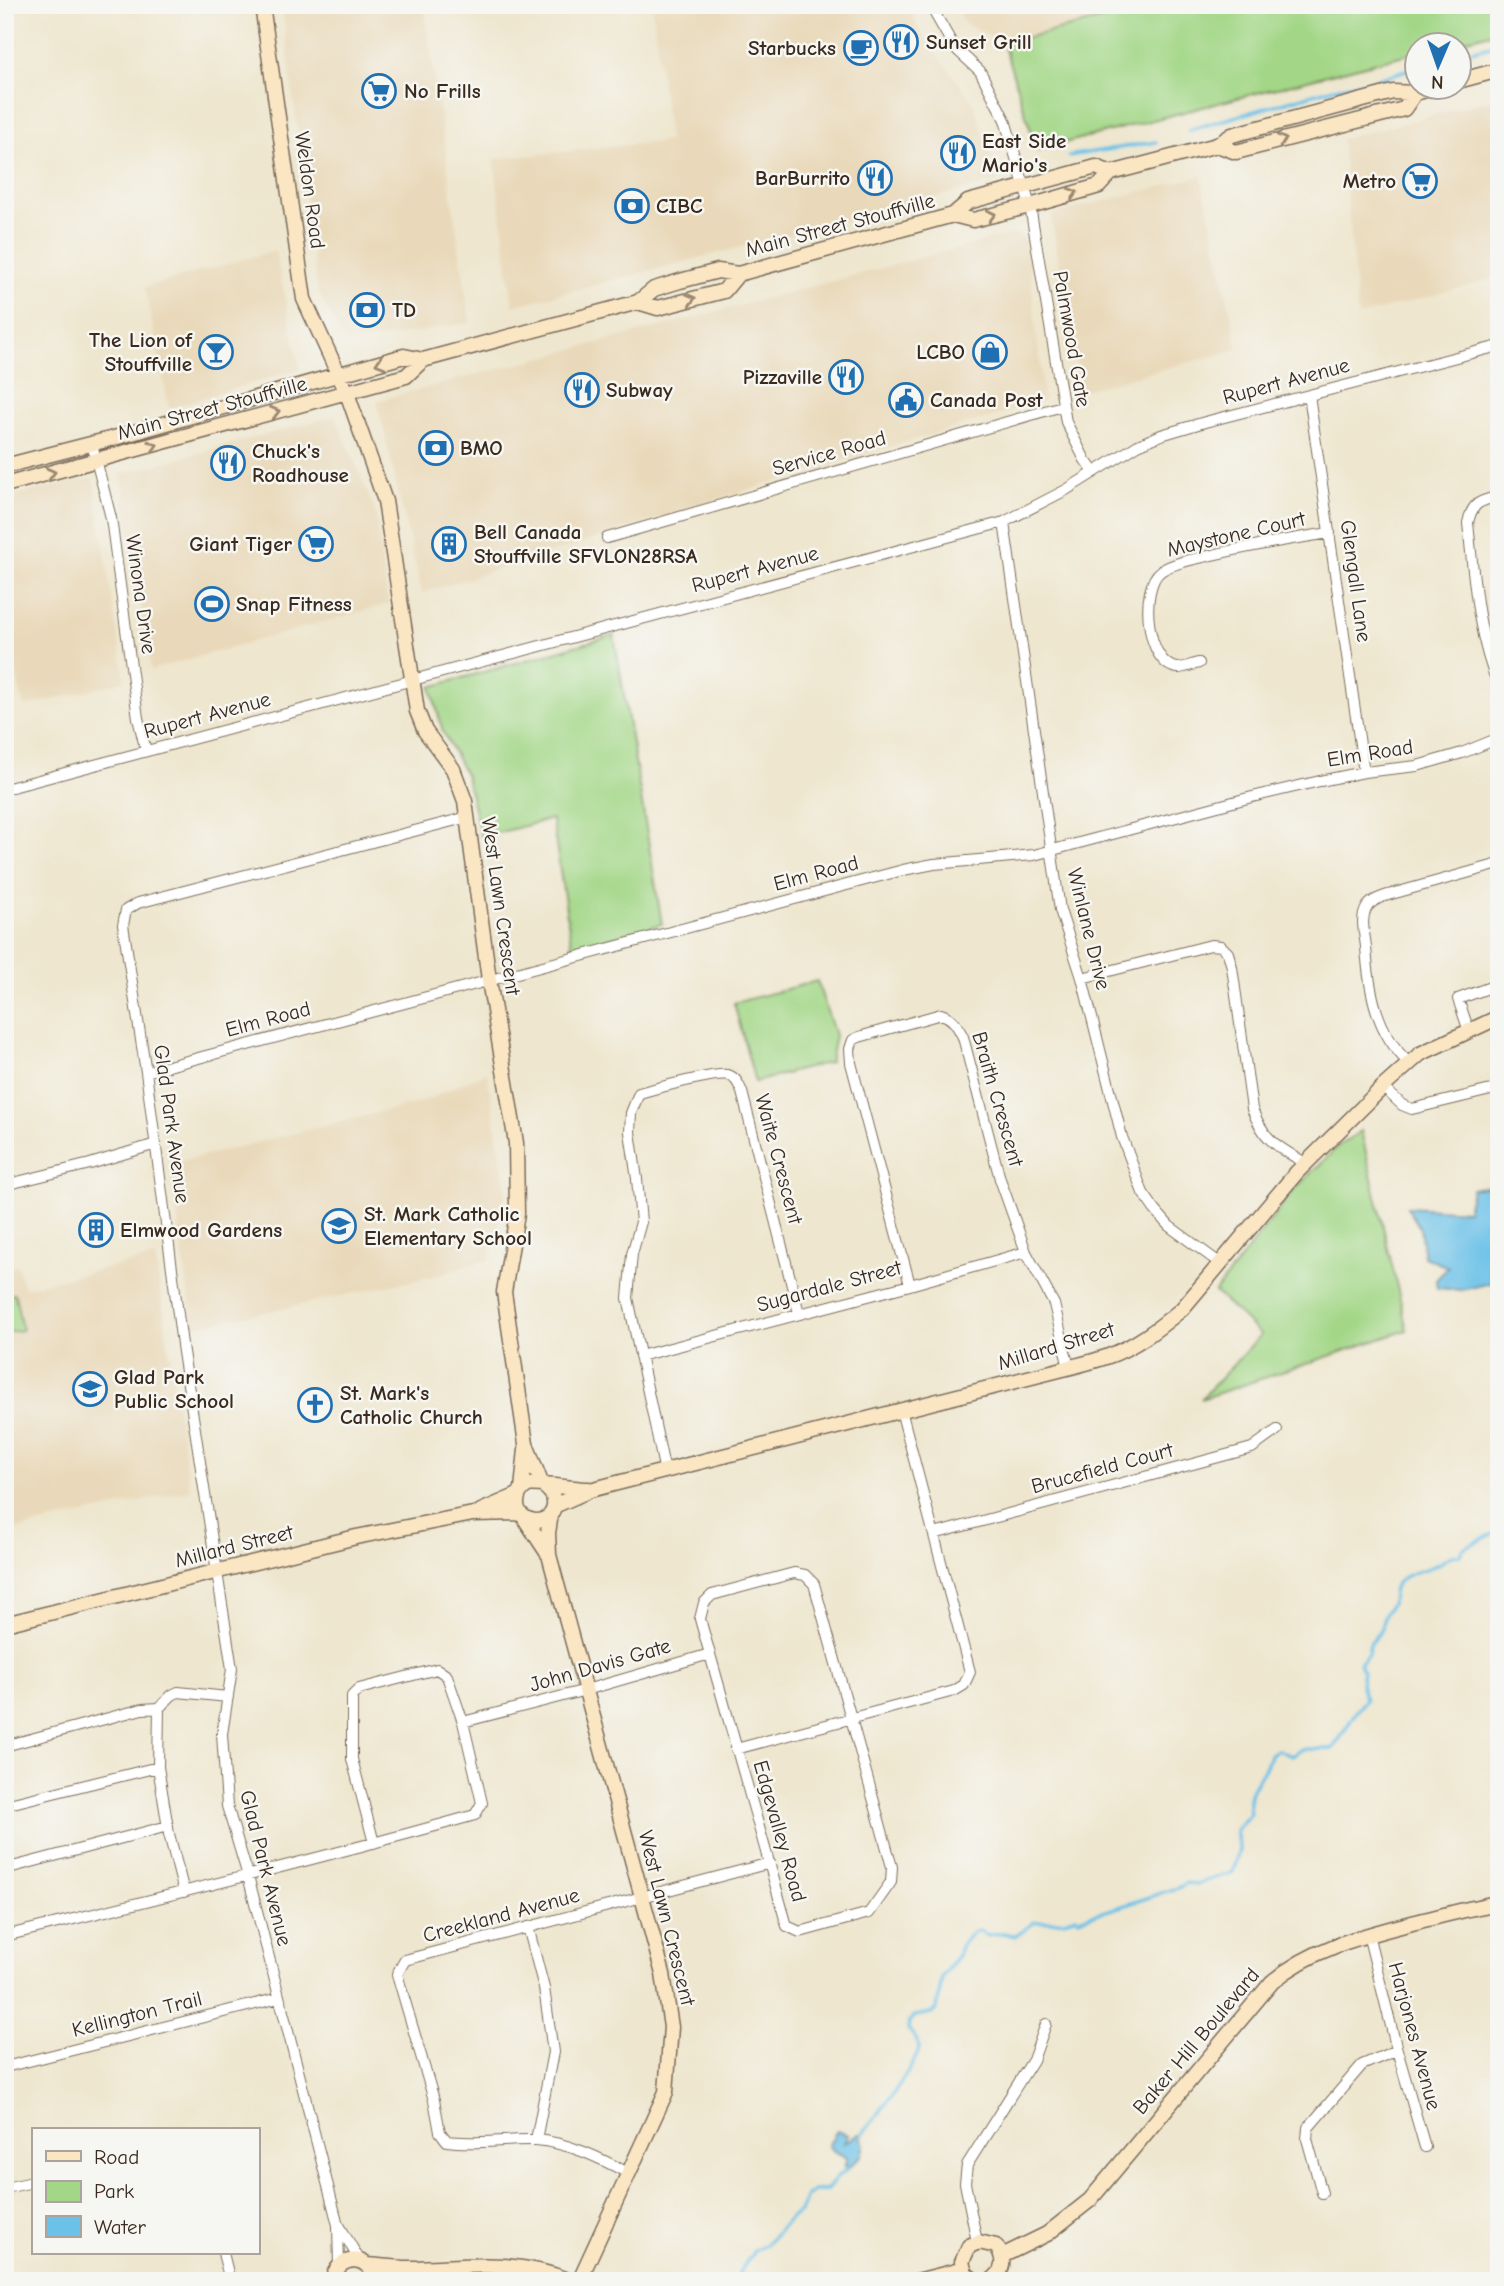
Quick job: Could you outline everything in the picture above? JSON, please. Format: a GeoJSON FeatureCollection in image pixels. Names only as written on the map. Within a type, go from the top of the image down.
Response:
{"type":"FeatureCollection","features":[{"type":"Feature","properties":{"kind":"street","name":"Weldon Road"},"geometry":{"type":"LineString","coordinates":[[262,5],[304,299],[346,393]]}},
{"type":"Feature","properties":{"kind":"street","name":"Palmwood Gate"},"geometry":{"type":"LineString","coordinates":[[930,5],[954,47],[980,71],[1005,120],[1030,206],[1066,422],[1094,472]]}},
{"type":"Feature","properties":{"kind":"street"},"geometry":{"type":"LineString","coordinates":[[1472,77],[1499,70]]}},
{"type":"Feature","properties":{"kind":"street","name":"Main Street Stouffville"},"geometry":{"type":"LineString","coordinates":[[953,215],[973,220],[1030,206],[1099,186],[1111,173],[1217,145],[1232,135],[1393,92],[1402,92]]}},
{"type":"Feature","properties":{"kind":"street","name":"Main Street Stouffville"},"geometry":{"type":"LineString","coordinates":[[5,466],[404,356],[424,360],[638,302],[654,289],[680,281],[718,271],[738,274],[953,215],[968,202],[1096,167],[1111,173]]}},
{"type":"Feature","properties":{"kind":"street","name":"Main Street Stouffville"},"geometry":{"type":"LineString","coordinates":[[638,302],[658,309],[724,290],[738,274]]}},
{"type":"Feature","properties":{"kind":"street","name":"Rupert Avenue"},"geometry":{"type":"LineString","coordinates":[[5,789],[1004,522],[1066,489],[1138,445],[1161,435],[1499,346]]}},
{"type":"Feature","properties":{"kind":"street","name":"Main Street Stouffville"},"geometry":{"type":"LineString","coordinates":[[5,485],[407,376],[424,360]]}},
{"type":"Feature","properties":{"kind":"street","name":"West Lawn Crescent"},"geometry":{"type":"LineString","coordinates":[[346,393],[386,501],[417,711],[425,731],[453,769],[465,800],[489,980],[516,1143],[517,1214],[504,1292],[526,1444],[543,1486]]}},
{"type":"Feature","properties":{"kind":"street","name":"Glengall Lane"},"geometry":{"type":"LineString","coordinates":[[1309,395],[1364,772]]}},
{"type":"Feature","properties":{"kind":"street","name":"Service Road"},"geometry":{"type":"LineString","coordinates":[[607,538],[1062,405]]}},
{"type":"Feature","properties":{"kind":"street","name":"Winona Drive"},"geometry":{"type":"LineString","coordinates":[[92,444],[111,518],[138,718],[146,751]]}},
{"type":"Feature","properties":{"kind":"street"},"geometry":{"type":"LineString","coordinates":[[1499,496],[1476,504],[1468,523],[1476,606],[1485,650],[1499,687]]}},
{"type":"Feature","properties":{"kind":"street","name":"Winlane Drive"},"geometry":{"type":"LineString","coordinates":[[1004,522],[1060,910],[1082,978],[1122,1137],[1143,1193],[1169,1226],[1221,1264]]}},
{"type":"Feature","properties":{"kind":"street","name":"Maystone Court"},"geometry":{"type":"LineString","coordinates":[[1199,663],[1178,668],[1164,663],[1155,651],[1148,605],[1152,583],[1159,572],[1211,555],[1272,541],[1329,533]]}},
{"type":"Feature","properties":{"kind":"street","name":"Elm Road"},"geometry":{"type":"LineString","coordinates":[[146,1072],[903,870],[934,864],[1034,855],[1248,798],[1364,772],[1417,766],[1462,753],[1499,738]]}},
{"type":"Feature","properties":{"kind":"street","name":"Glad Park Avenue"},"geometry":{"type":"LineString","coordinates":[[363,2263],[338,2225],[248,1876],[227,1806],[222,1734],[232,1669],[178,1319],[146,1072],[123,925],[126,910],[147,900],[468,817]]}},
{"type":"Feature","properties":{"kind":"street"},"geometry":{"type":"LineString","coordinates":[[1410,1065],[1383,1030],[1373,1003],[1367,967],[1365,911],[1373,901],[1388,895],[1499,864]]}},
{"type":"Feature","properties":{"kind":"street"},"geometry":{"type":"LineString","coordinates":[[1082,978],[1211,945],[1221,946],[1228,953],[1232,967],[1252,1109],[1260,1129],[1271,1142],[1306,1163]]}},
{"type":"Feature","properties":{"kind":"street"},"geometry":{"type":"LineString","coordinates":[[1469,1031],[1458,999],[1499,984]]}},
{"type":"Feature","properties":{"kind":"street","name":"Braith Crescent"},"geometry":{"type":"LineString","coordinates":[[910,1285],[851,1063],[850,1049],[853,1040],[859,1037],[941,1014],[955,1022],[962,1037],[1000,1179],[1026,1252],[1054,1304],[1069,1367]]}},
{"type":"Feature","properties":{"kind":"street","name":"Millard Street"},"geometry":{"type":"LineString","coordinates":[[552,1510],[590,1490],[1069,1367],[1108,1356],[1133,1345],[1182,1309],[1306,1163],[1420,1054],[1499,1017]]}},
{"type":"Feature","properties":{"kind":"street","name":"Waite Crescent"},"geometry":{"type":"LineString","coordinates":[[665,1472],[628,1298],[632,1254],[641,1222],[630,1123],[639,1093],[713,1076],[728,1075],[736,1081],[743,1091],[799,1313]]}},
{"type":"Feature","properties":{"kind":"street"},"geometry":{"type":"LineString","coordinates":[[1384,1087],[1402,1105],[1412,1109],[1499,1088]]}},
{"type":"Feature","properties":{"kind":"street"},"geometry":{"type":"LineString","coordinates":[[5,1185],[156,1144]]}},
{"type":"Feature","properties":{"kind":"street","name":"Sugardale Street"},"geometry":{"type":"LineString","coordinates":[[640,1356],[1026,1252]]}},
{"type":"Feature","properties":{"kind":"street"},"geometry":{"type":"LineString","coordinates":[[710,1654],[736,1749],[954,1691],[964,1685],[970,1672],[901,1410]]}},
{"type":"Feature","properties":{"kind":"street","name":"Brucefield Court"},"geometry":{"type":"LineString","coordinates":[[934,1534],[1252,1448],[1276,1430]]}},
{"type":"Feature","properties":{"kind":"street","name":"West Lawn Crescent"},"geometry":{"type":"LineString","coordinates":[[520,1492],[526,1444]]}},
{"type":"Feature","properties":{"kind":"street"},"geometry":{"type":"LineString","coordinates":[[531,1484],[543,1486],[552,1495],[552,1510],[542,1520],[536,1521],[522,1516],[517,1507],[520,1492],[531,1484]]}},
{"type":"Feature","properties":{"kind":"street","name":"Millard Street"},"geometry":{"type":"LineString","coordinates":[[543,1486],[590,1490]]}},
{"type":"Feature","properties":{"kind":"street","name":"Millard Street"},"geometry":{"type":"LineString","coordinates":[[5,1624],[356,1538],[473,1514],[520,1492]]}},
{"type":"Feature","properties":{"kind":"street","name":"West Lawn Crescent"},"geometry":{"type":"LineString","coordinates":[[552,1510],[548,1533],[549,1555],[663,1974],[671,2027],[666,2092],[579,2281]]}},
{"type":"Feature","properties":{"kind":"street","name":"Millard Street"},"geometry":{"type":"LineString","coordinates":[[473,1514],[522,1516]]}},
{"type":"Feature","properties":{"kind":"street","name":"West Lawn Crescent"},"geometry":{"type":"LineString","coordinates":[[522,1516],[549,1555]]}},
{"type":"Feature","properties":{"kind":"street","name":"Edgevalley Road"},"geometry":{"type":"LineString","coordinates":[[710,1654],[700,1619],[704,1602],[712,1595],[794,1573],[805,1575],[814,1584],[892,1867],[891,1882],[869,1913],[800,1932],[788,1926],[736,1749]]}},
{"type":"Feature","properties":{"kind":"street","name":"John Davis Gate"},"geometry":{"type":"LineString","coordinates":[[463,1723],[710,1654]]}},
{"type":"Feature","properties":{"kind":"street"},"geometry":{"type":"LineString","coordinates":[[5,1936],[248,1876],[374,1843],[475,1815],[482,1802],[463,1723],[447,1676],[437,1669],[359,1689],[352,1696],[352,1759],[374,1843]]}},
{"type":"Feature","properties":{"kind":"street"},"geometry":{"type":"LineString","coordinates":[[5,1746],[142,1709],[159,1708],[178,1692],[228,1697]]}},
{"type":"Feature","properties":{"kind":"street"},"geometry":{"type":"LineString","coordinates":[[159,1708],[158,1767],[168,1826],[184,1892]]}},
{"type":"Feature","properties":{"kind":"street"},"geometry":{"type":"LineString","coordinates":[[5,1805],[158,1767]]}},
{"type":"Feature","properties":{"kind":"street"},"geometry":{"type":"LineString","coordinates":[[5,1869],[168,1826]]}},
{"type":"Feature","properties":{"kind":"street","name":"Creekland Avenue"},"geometry":{"type":"LineString","coordinates":[[628,2173],[591,2156],[536,2140],[461,2143],[447,2141],[440,2132],[435,2100],[397,1974],[405,1960],[770,1863]]}},
{"type":"Feature","properties":{"kind":"street","name":"Baker Hill Boulevard"},"geometry":{"type":"LineString","coordinates":[[1002,2256],[1047,2234],[1090,2200],[1272,1982],[1312,1954],[1368,1934],[1499,1903]]}},
{"type":"Feature","properties":{"kind":"street"},"geometry":{"type":"LineString","coordinates":[[527,1927],[544,1988],[553,2052],[536,2140]]}},
{"type":"Feature","properties":{"kind":"street","name":"Harjones Avenue"},"geometry":{"type":"LineString","coordinates":[[1368,1934],[1425,2147]]}},
{"type":"Feature","properties":{"kind":"street","name":"Kellington Trail"},"geometry":{"type":"LineString","coordinates":[[5,2067],[279,1998]]}},
{"type":"Feature","properties":{"kind":"street"},"geometry":{"type":"LineString","coordinates":[[977,2242],[965,2187],[966,2168],[1033,2060],[1046,2024]]}},
{"type":"Feature","properties":{"kind":"street"},"geometry":{"type":"LineString","coordinates":[[1322,2193],[1307,2139],[1308,2129],[1360,2067],[1397,2050]]}},
{"type":"Feature","properties":{"kind":"street"},"geometry":{"type":"LineString","coordinates":[[5,2188],[32,2182]]}},
{"type":"Feature","properties":{"kind":"street","name":"Glad Park Avenue"},"geometry":{"type":"LineString","coordinates":[[333,2276],[338,2225]]}},
{"type":"Feature","properties":{"kind":"street"},"geometry":{"type":"LineString","coordinates":[[975,2281],[969,2277],[962,2262],[965,2251],[977,2242],[991,2243],[1002,2256],[1000,2273],[990,2281]]}},
{"type":"Feature","properties":{"kind":"street"},"geometry":{"type":"LineString","coordinates":[[223,2254],[230,2281]]}},
{"type":"Feature","properties":{"kind":"street"},"geometry":{"type":"LineString","coordinates":[[333,2276],[345,2262],[408,2268],[493,2264],[556,2275],[570,2281]]}},
{"type":"Feature","properties":{"kind":"street"},"geometry":{"type":"LineString","coordinates":[[363,2263],[372,2270],[375,2281]]}},
{"type":"Feature","properties":{"kind":"street"},"geometry":{"type":"LineString","coordinates":[[387,2281],[408,2268]]}},
{"type":"Feature","properties":{"kind":"street"},"geometry":{"type":"LineString","coordinates":[[917,2281],[964,2269]]}},
{"type":"Feature","properties":{"kind":"shaded area"},"geometry":{"type":"Polygon","coordinates":[[[282,5],[424,5],[470,323],[345,344],[317,290],[282,5]]]}},
{"type":"Feature","properties":{"kind":"shaded area"},"geometry":{"type":"Polygon","coordinates":[[[652,5],[909,5],[917,26],[974,104],[998,181],[513,306],[494,159],[669,141],[652,5]]]}},
{"type":"Feature","properties":{"kind":"shaded area"},"geometry":{"type":"Polygon","coordinates":[[[957,5],[1162,5],[1003,43],[964,23],[957,5]]]}},
{"type":"Feature","properties":{"kind":"shaded area"},"geometry":{"type":"Polygon","coordinates":[[[1499,98],[1499,277],[1358,316],[1342,139],[1499,98]]]}},
{"type":"Feature","properties":{"kind":"shaded area"},"geometry":{"type":"Polygon","coordinates":[[[1201,176],[1238,349],[1081,391],[1051,215],[1201,176]]]}},
{"type":"Feature","properties":{"kind":"shaded area"},"geometry":{"type":"Polygon","coordinates":[[[1016,233],[1027,241],[1044,401],[796,475],[422,593],[377,401],[1016,233]]]}},
{"type":"Feature","properties":{"kind":"shaded area"},"geometry":{"type":"Polygon","coordinates":[[[275,251],[300,369],[169,408],[145,287],[275,251]]]}},
{"type":"Feature","properties":{"kind":"shaded area"},"geometry":{"type":"Polygon","coordinates":[[[335,416],[375,510],[388,604],[151,670],[121,474],[335,416]]]}},
{"type":"Feature","properties":{"kind":"shaded area"},"geometry":{"type":"Polygon","coordinates":[[[93,478],[125,681],[24,707],[5,624],[5,497],[93,478]]]}},
{"type":"Feature","properties":{"kind":"shaded area","name":"St. Mark Catholic Elementary School"},"geometry":{"type":"Polygon","coordinates":[[[487,1072],[506,1192],[490,1259],[435,1276],[193,1327],[170,1164],[422,1102],[487,1072]]]}},
{"type":"Feature","properties":{"kind":"shaded area","name":"Glad Park Public School"},"geometry":{"type":"Polygon","coordinates":[[[155,1257],[190,1490],[5,1532],[5,1270],[17,1266],[24,1288],[155,1257]]]}},
{"type":"Feature","properties":{"kind":"green space"},"geometry":{"type":"Polygon","coordinates":[[[1162,5],[1499,5],[1499,31],[1472,38],[1472,32],[1402,32],[1402,56],[1037,150],[1003,43],[1162,5]]]}},
{"type":"Feature","properties":{"kind":"green space"},"geometry":{"type":"Polygon","coordinates":[[[614,635],[662,924],[572,948],[552,819],[481,837],[466,776],[443,732],[431,687],[614,635]]]}},
{"type":"Feature","properties":{"kind":"green space"},"geometry":{"type":"Polygon","coordinates":[[[817,981],[835,1035],[830,1062],[755,1082],[734,1003],[817,981]]]}},
{"type":"Feature","properties":{"kind":"green space"},"geometry":{"type":"Polygon","coordinates":[[[1361,1131],[1407,1330],[1201,1399],[1261,1335],[1215,1292],[1296,1188],[1338,1146],[1361,1131]]]}},
{"type":"Feature","properties":{"kind":"green space"},"geometry":{"type":"Polygon","coordinates":[[[15,1294],[22,1330],[5,1333],[5,1296],[15,1294]]]}},
{"type":"Feature","properties":{"kind":"water"},"geometry":{"type":"Polygon","coordinates":[[[1499,1184],[1499,1281],[1462,1290],[1437,1288],[1436,1280],[1448,1267],[1424,1257],[1420,1228],[1407,1207],[1467,1211],[1472,1189],[1499,1184]]]}},
{"type":"Feature","properties":{"kind":"water"},"geometry":{"type":"Polygon","coordinates":[[[837,2131],[848,2135],[844,2143],[859,2134],[864,2144],[861,2156],[847,2169],[844,2166],[846,2157],[828,2145],[837,2131]]]}},
{"type":"Feature","properties":{"kind":"waterway"},"geometry":{"type":"LineString","coordinates":[[1472,51],[1499,44]]}},
{"type":"Feature","properties":{"kind":"waterway"},"geometry":{"type":"LineString","coordinates":[[1189,130],[1402,71]]}},
{"type":"Feature","properties":{"kind":"waterway"},"geometry":{"type":"LineString","coordinates":[[1068,156],[1156,142]]}},
{"type":"Feature","properties":{"kind":"waterway"},"geometry":{"type":"LineString","coordinates":[[861,2135],[894,2092],[917,2055],[919,2044],[908,2029],[909,2022],[915,2016],[937,2010],[942,1977],[958,1955],[962,1944],[973,1932],[979,1930],[986,1935],[1003,1933],[1016,1936],[1035,1922],[1064,1921],[1076,1917],[1078,1919],[1177,1889],[1186,1883],[1198,1885],[1233,1872],[1239,1850],[1236,1830],[1250,1814],[1252,1789],[1270,1755],[1278,1750],[1292,1756],[1302,1749],[1332,1749],[1366,1700],[1361,1684],[1363,1671],[1360,1663],[1368,1654],[1370,1643],[1382,1629],[1383,1618],[1392,1602],[1394,1588],[1407,1576],[1449,1557],[1460,1555],[1462,1549],[1499,1531]]}},
{"type":"Feature","properties":{"kind":"waterway"},"geometry":{"type":"LineString","coordinates":[[734,2280],[754,2251],[766,2245],[790,2218],[800,2212],[806,2196],[813,2191],[827,2190],[847,2169]]}},
{"type":"Feature","properties":{"kind":"place","name":"Sunset Grill"},"geometry":{"type":"Point","coordinates":[901,42]}},
{"type":"Feature","properties":{"kind":"place","name":"Starbucks"},"geometry":{"type":"Point","coordinates":[861,48]}},
{"type":"Feature","properties":{"kind":"place","name":"No Frills"},"geometry":{"type":"Point","coordinates":[379,91]}},
{"type":"Feature","properties":{"kind":"place","name":"East Side Mario's"},"geometry":{"type":"Point","coordinates":[958,153]}},
{"type":"Feature","properties":{"kind":"place","name":"BarBurrito"},"geometry":{"type":"Point","coordinates":[875,178]}},
{"type":"Feature","properties":{"kind":"place","name":"Metro"},"geometry":{"type":"Point","coordinates":[1420,181]}},
{"type":"Feature","properties":{"kind":"place","name":"CIBC"},"geometry":{"type":"Point","coordinates":[632,206]}},
{"type":"Feature","properties":{"kind":"place","name":"TD"},"geometry":{"type":"Point","coordinates":[367,310]}},
{"type":"Feature","properties":{"kind":"place","name":"The Lion of Stouffville"},"geometry":{"type":"Point","coordinates":[216,352]}},
{"type":"Feature","properties":{"kind":"place","name":"LCBO"},"geometry":{"type":"Point","coordinates":[990,352]}},
{"type":"Feature","properties":{"kind":"place","name":"Pizzaville"},"geometry":{"type":"Point","coordinates":[846,377]}},
{"type":"Feature","properties":{"kind":"place","name":"Subway"},"geometry":{"type":"Point","coordinates":[582,390]}},
{"type":"Feature","properties":{"kind":"place","name":"Canada Post"},"geometry":{"type":"Point","coordinates":[906,400]}},
{"type":"Feature","properties":{"kind":"place","name":"BMO"},"geometry":{"type":"Point","coordinates":[436,448]}},
{"type":"Feature","properties":{"kind":"place","name":"Chuck's Roadhouse"},"geometry":{"type":"Point","coordinates":[228,463]}},
{"type":"Feature","properties":{"kind":"place","name":"Giant Tiger"},"geometry":{"type":"Point","coordinates":[316,544]}},
{"type":"Feature","properties":{"kind":"place","name":"Bell Canada Stouffville SFVLON28RSA"},"geometry":{"type":"Point","coordinates":[449,544]}},
{"type":"Feature","properties":{"kind":"place","name":"Snap Fitness"},"geometry":{"type":"Point","coordinates":[212,604]}},
{"type":"Feature","properties":{"kind":"place","name":"St. Mark Catholic Elementary School"},"geometry":{"type":"Point","coordinates":[339,1226]}},
{"type":"Feature","properties":{"kind":"place","name":"Elmwood Gardens"},"geometry":{"type":"Point","coordinates":[96,1230]}},
{"type":"Feature","properties":{"kind":"place","name":"Glad Park Public School"},"geometry":{"type":"Point","coordinates":[90,1389]}},
{"type":"Feature","properties":{"kind":"place","name":"St. Mark's Catholic Church"},"geometry":{"type":"Point","coordinates":[315,1405]}}]}
